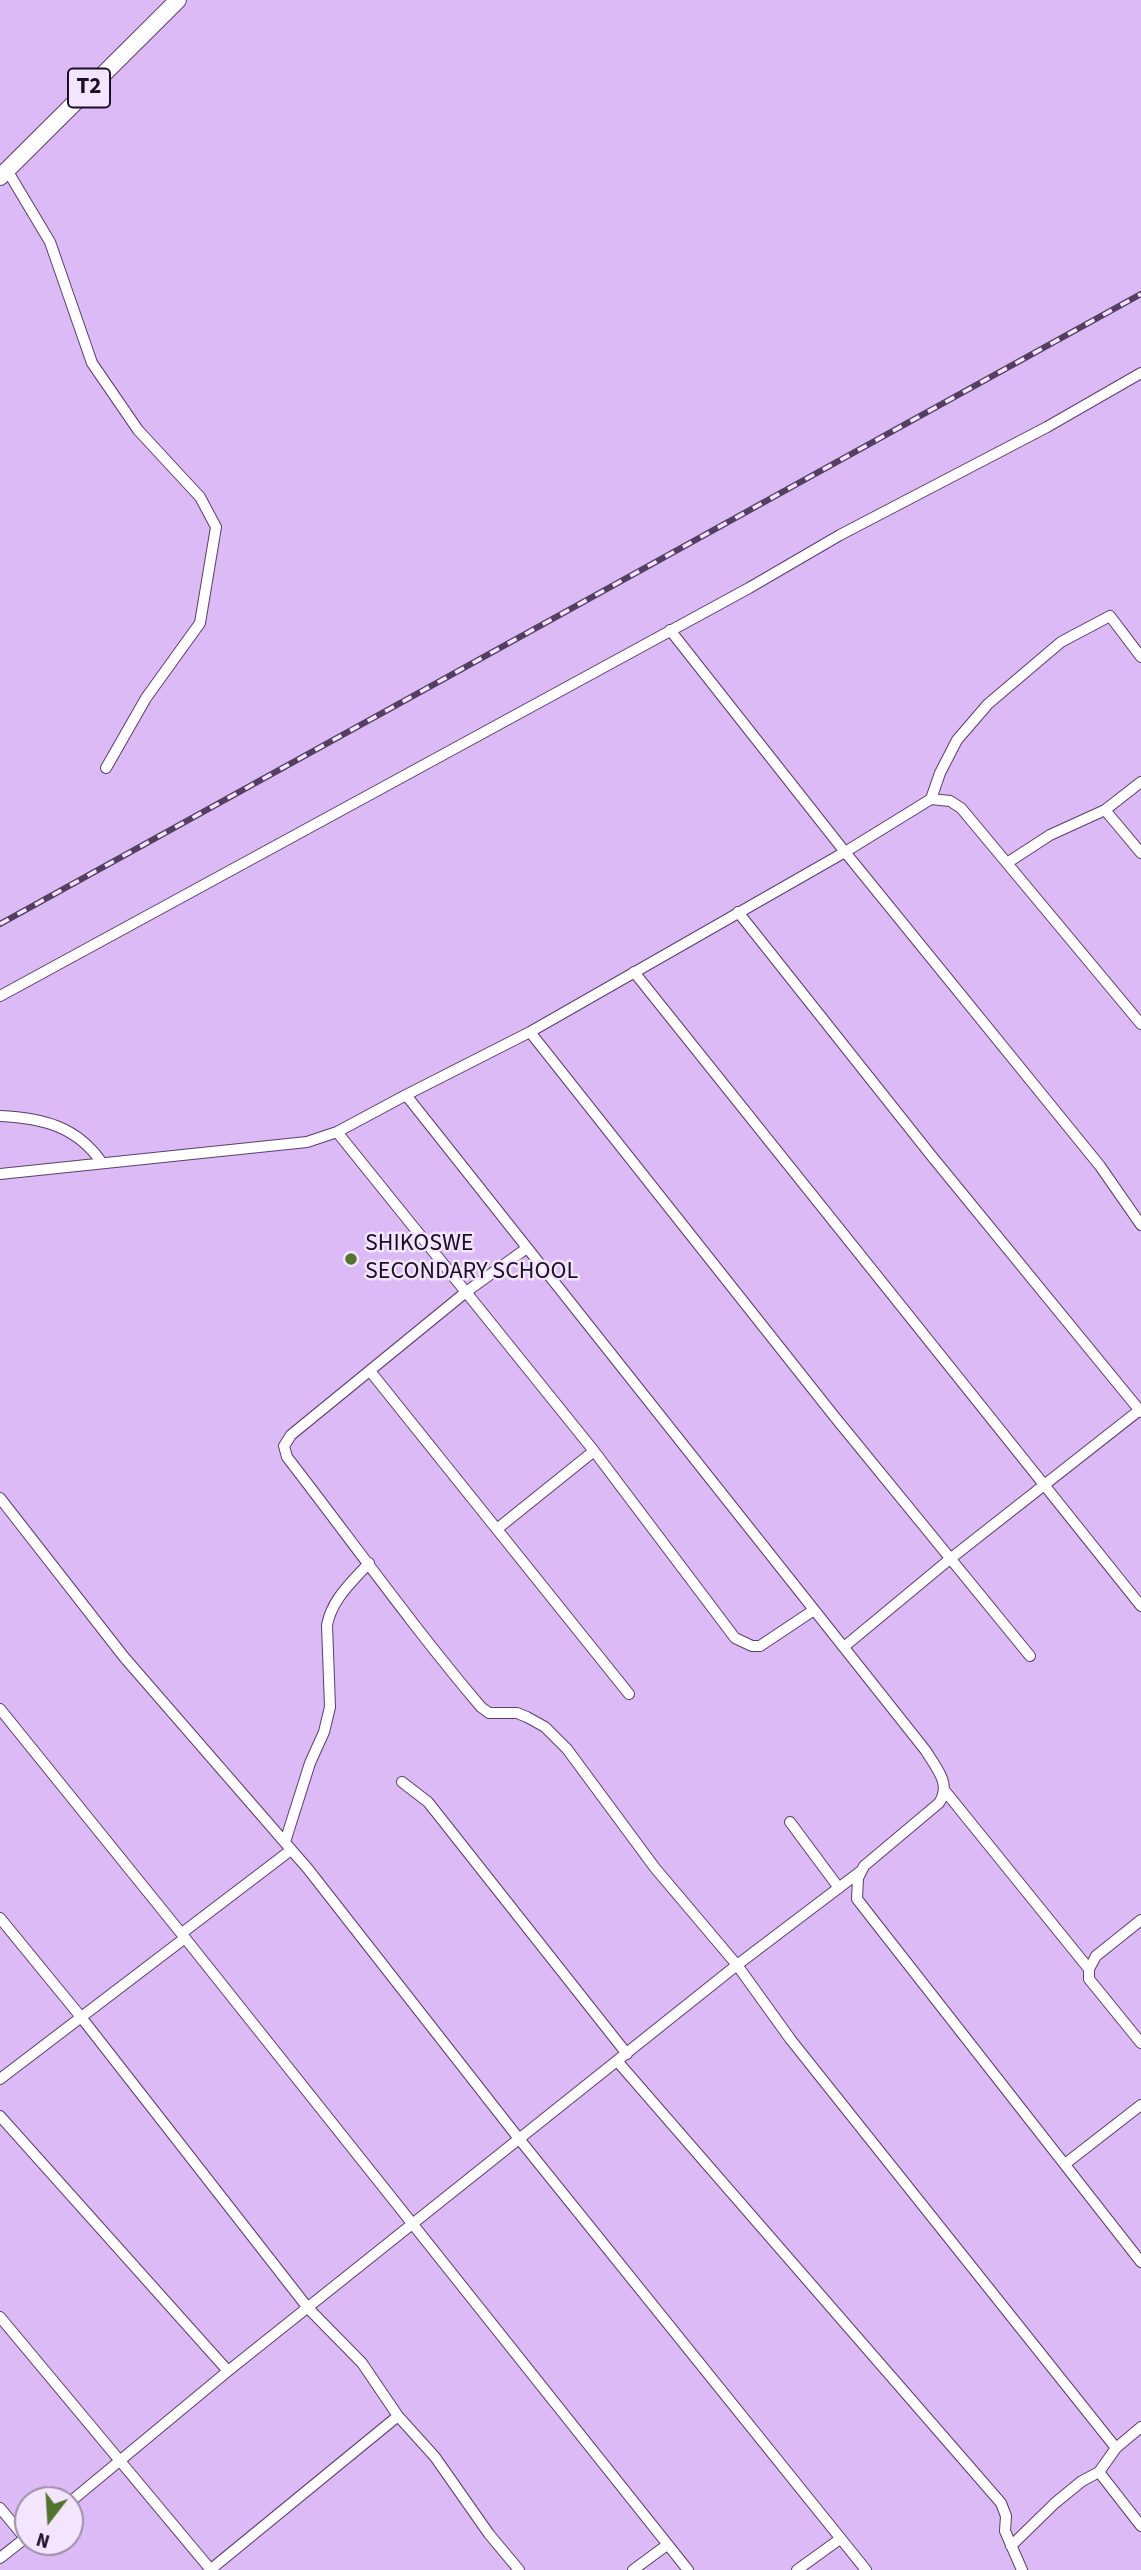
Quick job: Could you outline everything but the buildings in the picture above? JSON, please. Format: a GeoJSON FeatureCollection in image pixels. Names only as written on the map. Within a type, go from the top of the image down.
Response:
{"type":"FeatureCollection","features":[{"type":"Feature","properties":{"kind":"highway","name":"T2"},"geometry":{"type":"LineString","coordinates":[[4,174],[178,0]]}},
{"type":"Feature","properties":{"kind":"street"},"geometry":{"type":"LineString","coordinates":[[4,174],[50,242],[92,363],[138,430],[200,497],[216,527],[200,623],[146,698],[106,768]]}},
{"type":"Feature","properties":{"kind":"street"},"geometry":{"type":"LineString","coordinates":[[0,996],[749,588],[840,535],[1047,427],[1141,373]]}},
{"type":"Feature","properties":{"kind":"street"},"geometry":{"type":"LineString","coordinates":[[931,799],[940,772],[957,740],[988,704],[1061,642],[1110,616],[1141,657]]}},
{"type":"Feature","properties":{"kind":"street"},"geometry":{"type":"LineString","coordinates":[[670,630],[845,852],[1100,1166],[1141,1225]]}},
{"type":"Feature","properties":{"kind":"street"},"geometry":{"type":"LineString","coordinates":[[1007,863],[1050,835],[1105,810],[1141,782]]}},
{"type":"Feature","properties":{"kind":"street"},"geometry":{"type":"LineString","coordinates":[[0,1174],[292,1145],[337,1132],[530,1032],[845,852],[931,799],[950,801],[961,808],[1141,1024]]}},
{"type":"Feature","properties":{"kind":"street"},"geometry":{"type":"LineString","coordinates":[[1105,810],[1141,853]]}},
{"type":"Feature","properties":{"kind":"street"},"geometry":{"type":"LineString","coordinates":[[738,912],[930,1154],[1140,1410],[950,1559],[845,1646]]}},
{"type":"Feature","properties":{"kind":"street"},"geometry":{"type":"LineString","coordinates":[[634,972],[1141,1606]]}},
{"type":"Feature","properties":{"kind":"street"},"geometry":{"type":"LineString","coordinates":[[530,1032],[1030,1656]]}},
{"type":"Feature","properties":{"kind":"street"},"geometry":{"type":"LineString","coordinates":[[406,1095],[900,1716],[942,1777],[945,1791],[1089,1969]]}},
{"type":"Feature","properties":{"kind":"street"},"geometry":{"type":"LineString","coordinates":[[0,1116],[36,1119],[53,1124],[91,1147],[102,1163]]}},
{"type":"Feature","properties":{"kind":"street"},"geometry":{"type":"LineString","coordinates":[[337,1132],[594,1451],[735,1638],[752,1646],[760,1646],[814,1610]]}},
{"type":"Feature","properties":{"kind":"street"},"geometry":{"type":"LineString","coordinates":[[527,1248],[466,1292],[291,1435],[284,1446],[287,1457],[430,1646],[481,1707],[489,1713],[517,1713],[527,1717],[545,1727],[567,1749],[655,1868],[737,1965],[791,2040],[1116,2448]]}},
{"type":"Feature","properties":{"kind":"street"},"geometry":{"type":"LineString","coordinates":[[370,1371],[629,1694]]}},
{"type":"Feature","properties":{"kind":"street"},"geometry":{"type":"LineString","coordinates":[[498,1529],[594,1451]]}},
{"type":"Feature","properties":{"kind":"street"},"geometry":{"type":"LineString","coordinates":[[0,1498],[124,1657],[341,1911],[520,2140],[866,2570]]}},
{"type":"Feature","properties":{"kind":"street"},"geometry":{"type":"LineString","coordinates":[[0,2079],[183,1935],[288,1846],[310,1763],[324,1732],[330,1707],[327,1625],[330,1612],[343,1591],[369,1563]]}},
{"type":"Feature","properties":{"kind":"street"},"geometry":{"type":"LineString","coordinates":[[0,1709],[688,2570]]}},
{"type":"Feature","properties":{"kind":"street"},"geometry":{"type":"LineString","coordinates":[[402,1782],[428,1802],[627,2054]]}},
{"type":"Feature","properties":{"kind":"street"},"geometry":{"type":"LineString","coordinates":[[84,2491],[228,2371],[737,1965],[861,1871],[868,1862],[939,1804],[945,1791]]}},
{"type":"Feature","properties":{"kind":"street"},"geometry":{"type":"LineString","coordinates":[[790,1822],[839,1888]]}},
{"type":"Feature","properties":{"kind":"street"},"geometry":{"type":"LineString","coordinates":[[861,1871],[856,1887],[857,1899],[1141,2262]]}},
{"type":"Feature","properties":{"kind":"street"},"geometry":{"type":"LineString","coordinates":[[0,1918],[81,2017],[308,2308],[362,2363],[398,2416],[443,2467],[489,2534],[519,2570]]}},
{"type":"Feature","properties":{"kind":"street"},"geometry":{"type":"LineString","coordinates":[[1141,1920],[1096,1956],[1089,1969],[1089,1979],[1141,2043]]}},
{"type":"Feature","properties":{"kind":"street"},"geometry":{"type":"LineString","coordinates":[[618,2062],[1001,2503],[1006,2516],[1005,2531],[1022,2570]]}},
{"type":"Feature","properties":{"kind":"street"},"geometry":{"type":"LineString","coordinates":[[1065,2164],[1141,2105]]}},
{"type":"Feature","properties":{"kind":"street"},"geometry":{"type":"LineString","coordinates":[[0,2116],[228,2371]]}},
{"type":"Feature","properties":{"kind":"street"},"geometry":{"type":"LineString","coordinates":[[0,2317],[210,2570],[398,2416]]}},
{"type":"Feature","properties":{"kind":"street"},"geometry":{"type":"LineString","coordinates":[[1011,2546],[1055,2503],[1083,2480],[1098,2472],[1116,2448],[1141,2427]]}},
{"type":"Feature","properties":{"kind":"street"},"geometry":{"type":"LineString","coordinates":[[1098,2472],[1141,2526]]}},
{"type":"Feature","properties":{"kind":"street"},"geometry":{"type":"LineString","coordinates":[[0,2508],[14,2524]]}},
{"type":"Feature","properties":{"kind":"street"},"geometry":{"type":"LineString","coordinates":[[797,2570],[840,2539]]}},
{"type":"Feature","properties":{"kind":"street"},"geometry":{"type":"LineString","coordinates":[[633,2570],[667,2545]]}},
{"type":"Feature","properties":{"kind":"street"},"geometry":{"type":"LineString","coordinates":[[0,2558],[14,2547]]}},
{"type":"Feature","properties":{"kind":"railway"},"geometry":{"type":"LineString","coordinates":[[0,924],[1141,294]]}},
{"type":"Feature","properties":{"kind":"place","name":"SHIKOSWE SECONDARY SCHOOL"},"geometry":{"type":"Point","coordinates":[351,1259]}}]}
